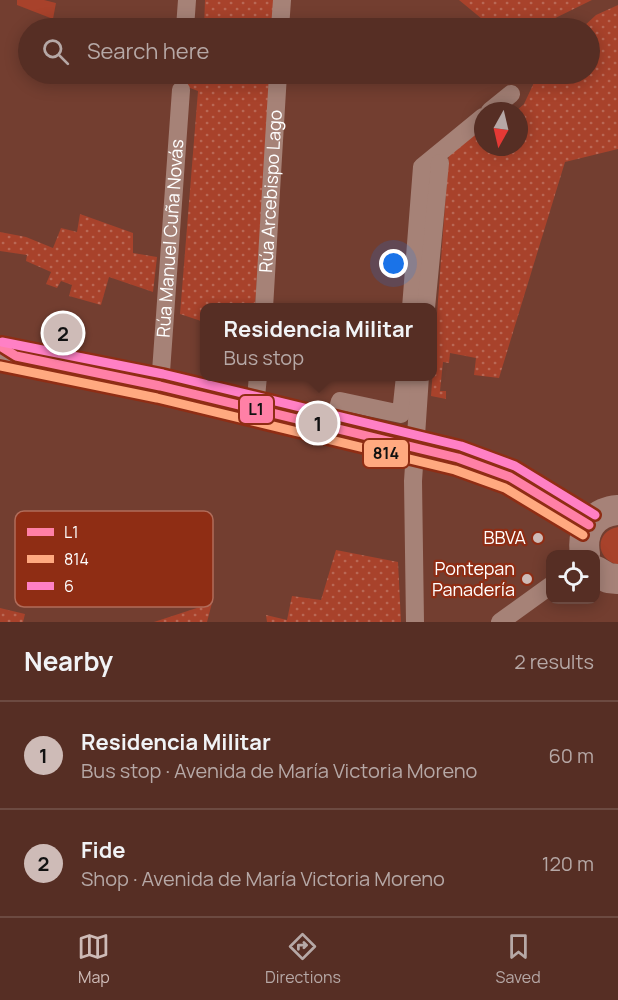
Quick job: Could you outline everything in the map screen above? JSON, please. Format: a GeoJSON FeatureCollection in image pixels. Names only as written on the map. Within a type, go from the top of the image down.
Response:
{"type":"FeatureCollection","features":[{"type":"Feature","properties":{"kind":"highway"},"geometry":{"type":"LineString","coordinates":[[5,352],[333,426],[458,458],[510,477],[590,525]]}},
{"type":"Feature","properties":{"kind":"highway"},"geometry":{"type":"LineString","coordinates":[[585,550],[585,535],[590,525],[605,512],[618,510]]}},
{"type":"Feature","properties":{"kind":"highway"},"geometry":{"type":"LineString","coordinates":[[600,573],[608,578],[618,579]]}},
{"type":"Feature","properties":{"kind":"street"},"geometry":{"type":"LineString","coordinates":[[186,18],[187,0]]}},
{"type":"Feature","properties":{"kind":"street"},"geometry":{"type":"LineString","coordinates":[[281,18],[282,0]]}},
{"type":"Feature","properties":{"kind":"street","name":"Rúa Arcebispo Lago"},"geometry":{"type":"LineString","coordinates":[[264,303],[277,84]]}},
{"type":"Feature","properties":{"kind":"street","name":"Rúa Manuel Cuña Novás"},"geometry":{"type":"LineString","coordinates":[[160,386],[181,90]]}},
{"type":"Feature","properties":{"kind":"street"},"geometry":{"type":"LineString","coordinates":[[501,102],[511,94]]}},
{"type":"Feature","properties":{"kind":"street"},"geometry":{"type":"LineString","coordinates":[[422,303],[422,167],[474,124]]}},
{"type":"Feature","properties":{"kind":"street"},"geometry":{"type":"LineString","coordinates":[[422,303],[440,163]]}},
{"type":"Feature","properties":{"kind":"street"},"geometry":{"type":"LineString","coordinates":[[255,408],[258,381]]}},
{"type":"Feature","properties":{"kind":"street"},"geometry":{"type":"LineString","coordinates":[[333,426],[340,400],[401,414],[404,381]]}},
{"type":"Feature","properties":{"kind":"street"},"geometry":{"type":"LineString","coordinates":[[415,622],[414,447],[420,381]]}},
{"type":"Feature","properties":{"kind":"street"},"geometry":{"type":"LineString","coordinates":[[500,622],[522,615],[546,590]]}},
{"type":"Feature","properties":{"kind":"shaded area"},"geometry":{"type":"Polygon","coordinates":[[[17,0],[44,0],[56,3],[53,18],[17,5],[17,0]]]}},
{"type":"Feature","properties":{"kind":"shaded area"},"geometry":{"type":"Polygon","coordinates":[[[205,0],[274,0],[273,18],[204,18],[205,0]]]}},
{"type":"Feature","properties":{"kind":"shaded area"},"geometry":{"type":"Polygon","coordinates":[[[459,0],[592,0],[555,18],[481,18],[459,0]]]}},
{"type":"Feature","properties":{"kind":"shaded area"},"geometry":{"type":"Polygon","coordinates":[[[618,5],[618,149],[565,162],[499,378],[474,375],[476,358],[450,353],[449,363],[443,362],[440,391],[446,391],[446,399],[431,396],[432,381],[437,381],[437,314],[449,151],[474,131],[474,156],[528,156],[528,102],[525,102],[533,84],[600,84],[600,18],[593,18],[618,5]]]}},
{"type":"Feature","properties":{"kind":"shaded area"},"geometry":{"type":"Polygon","coordinates":[[[180,84],[270,84],[255,303],[200,303],[200,321],[180,314],[198,91],[180,84]]]}},
{"type":"Feature","properties":{"kind":"shaded area"},"geometry":{"type":"Polygon","coordinates":[[[80,214],[133,233],[133,253],[157,257],[153,292],[109,277],[101,305],[69,296],[72,285],[61,281],[57,288],[46,284],[51,272],[26,261],[27,255],[0,251],[0,232],[26,237],[53,248],[61,228],[77,232],[80,214]]]}},
{"type":"Feature","properties":{"kind":"shaded area"},"geometry":{"type":"Polygon","coordinates":[[[618,527],[618,564],[616,564],[604,556],[600,545],[610,529],[618,527]]]}},
{"type":"Feature","properties":{"kind":"shaded area"},"geometry":{"type":"Polygon","coordinates":[[[336,550],[398,562],[401,622],[267,622],[266,615],[287,620],[292,596],[321,600],[336,550]]]}},
{"type":"Feature","properties":{"kind":"shaded area"},"geometry":{"type":"Polygon","coordinates":[[[200,607],[211,607],[207,622],[154,622],[200,607]]]}},
{"type":"Feature","properties":{"kind":"shaded area"},"geometry":{"type":"Polygon","coordinates":[[[0,608],[25,614],[23,622],[0,622],[0,608]]]}},
{"type":"Feature","properties":{"kind":"transit line","name":"6"},"geometry":{"type":"LineString","coordinates":[[2,342],[163,374],[461,446],[515,466],[595,515]]}},
{"type":"Feature","properties":{"kind":"transit line","name":"L1"},"geometry":{"type":"LineString","coordinates":[[0,346],[16,356],[160,386],[458,458],[510,477],[589,525]]}},
{"type":"Feature","properties":{"kind":"transit line","name":"814"},"geometry":{"type":"LineString","coordinates":[[0,366],[157,398],[455,470],[505,488],[583,535]]}},
{"type":"Feature","properties":{"kind":"place","name":"Fide"},"geometry":{"type":"Point","coordinates":[63,333]}},
{"type":"Feature","properties":{"kind":"place","name":"Residencia Militar"},"geometry":{"type":"Point","coordinates":[318,423]}},
{"type":"Feature","properties":{"kind":"place","name":"BBVA"},"geometry":{"type":"Point","coordinates":[538,538]}},
{"type":"Feature","properties":{"kind":"place","name":"Pontepan Panadería"},"geometry":{"type":"Point","coordinates":[527,579]}}]}
